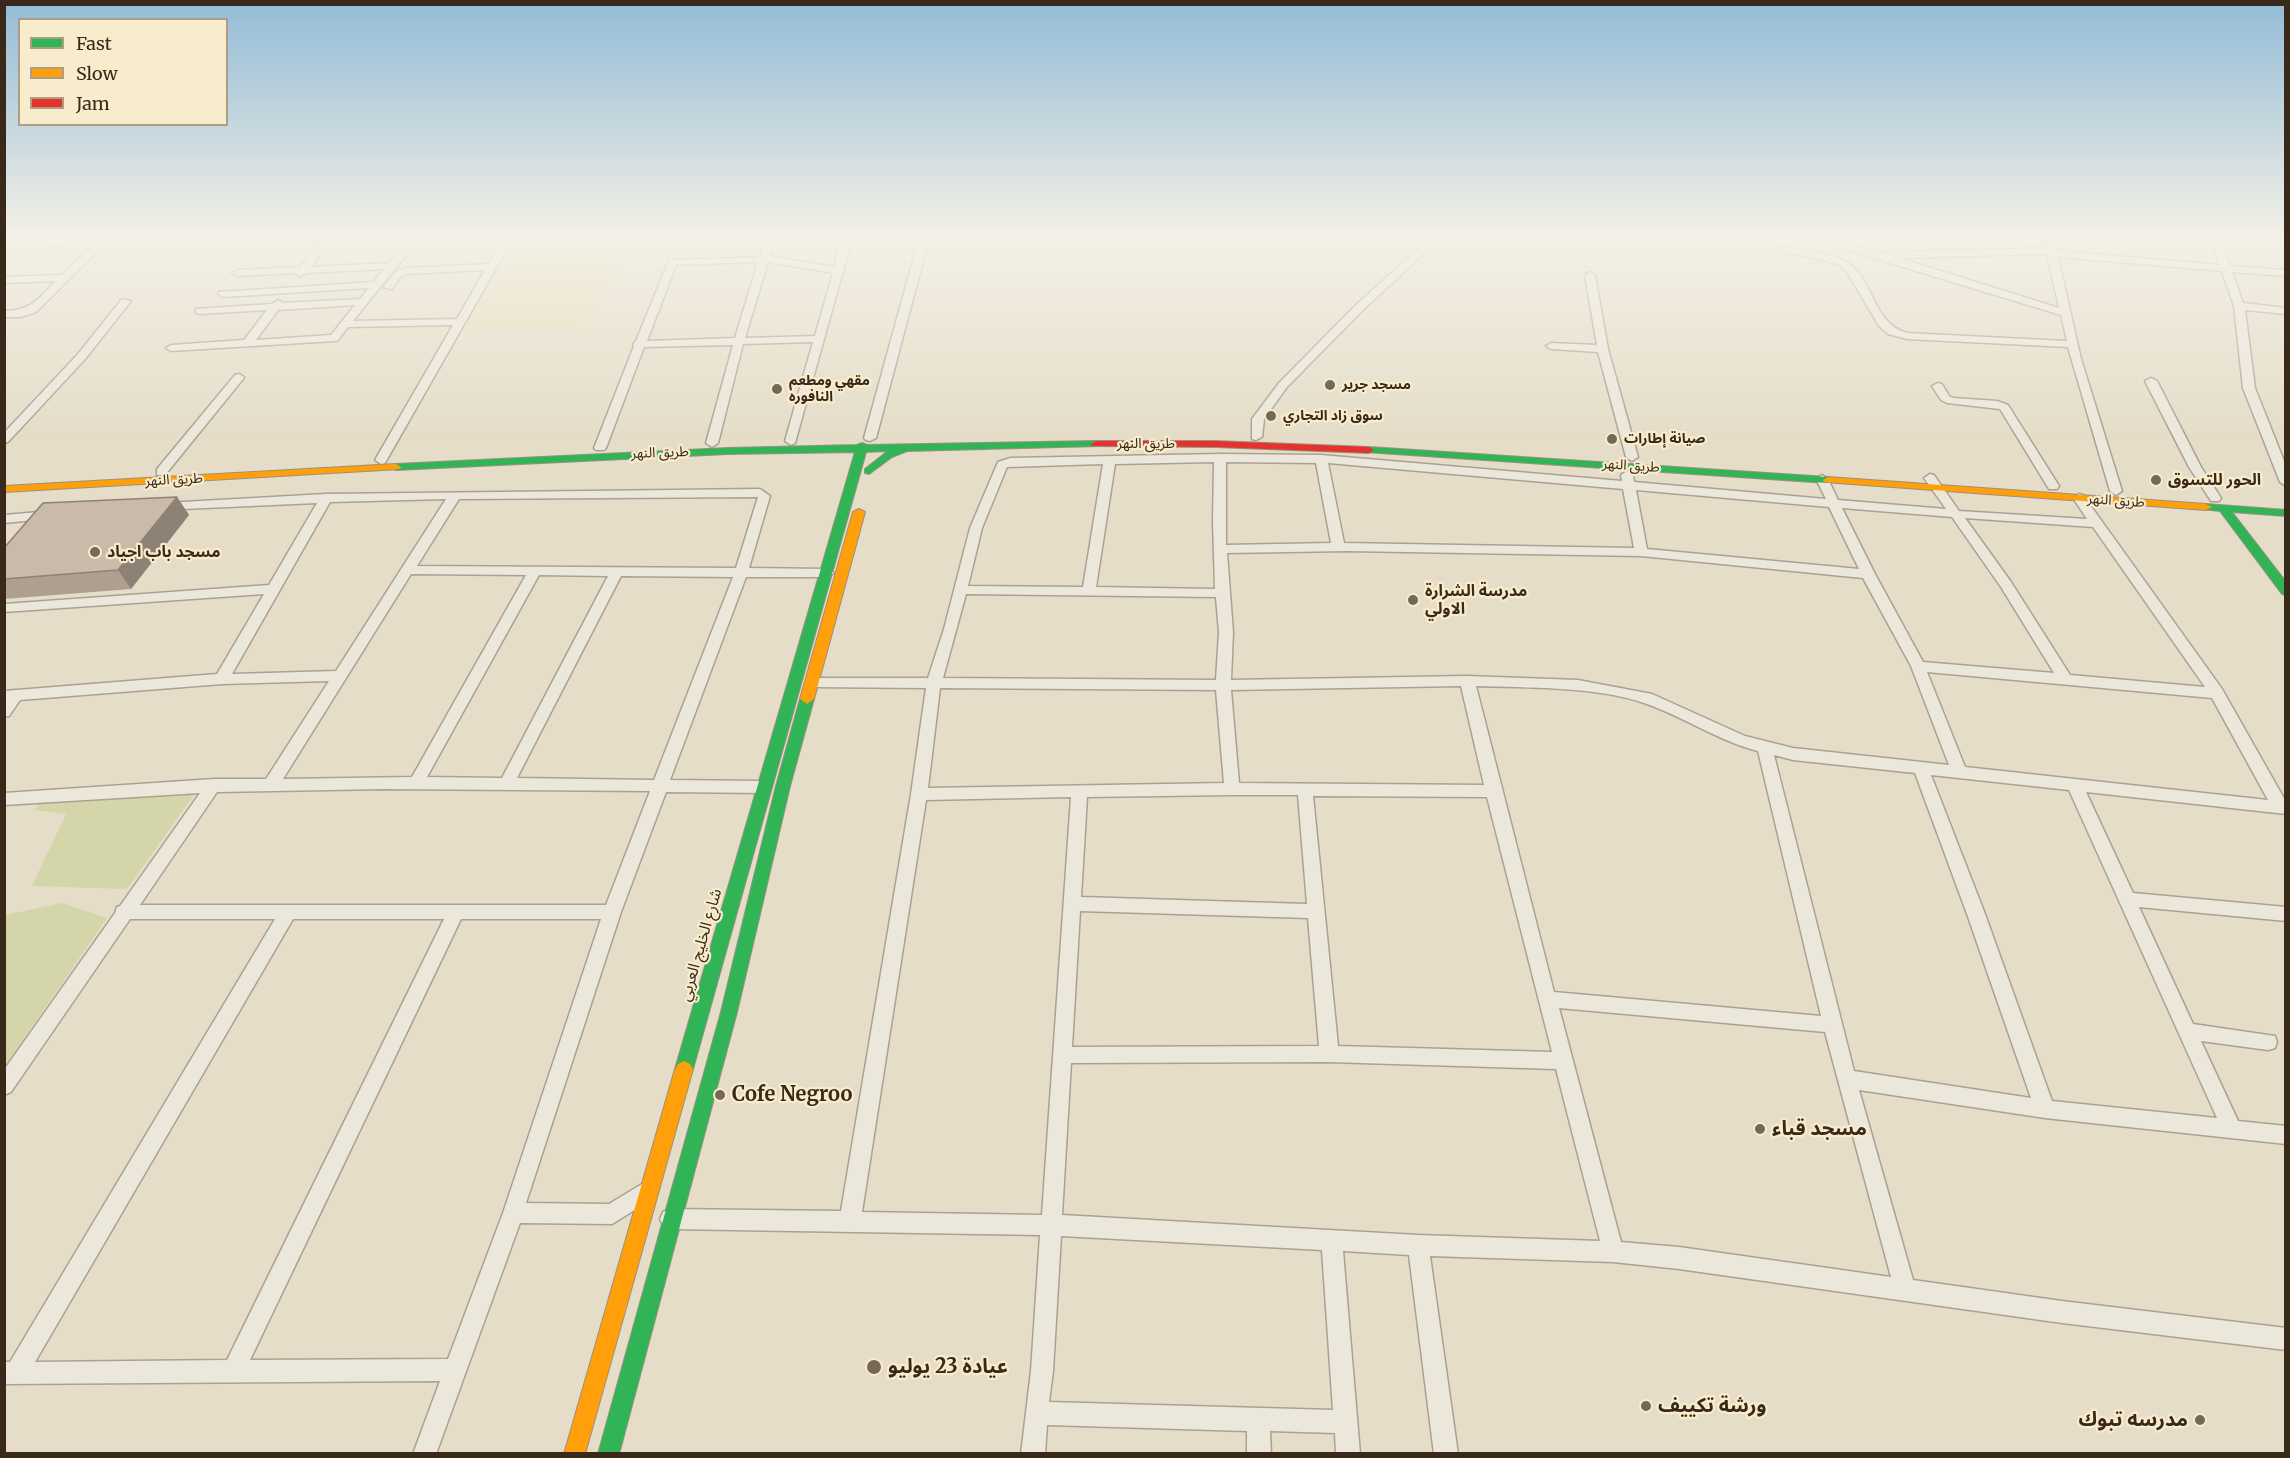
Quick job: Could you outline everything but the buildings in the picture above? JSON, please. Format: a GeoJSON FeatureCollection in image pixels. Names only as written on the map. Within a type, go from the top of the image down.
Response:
{"type":"FeatureCollection","features":[{"type":"Feature","properties":{"kind":"main road","name":"طريق النهر"},"geometry":{"type":"LineString","coordinates":[[4,489],[869,443],[1256,437],[1400,443],[1822,479],[2053,486],[2116,491],[2219,503],[2253,511],[2286,513]]}},
{"type":"Feature","properties":{"kind":"main road","name":"طريق النهر"},"geometry":{"type":"LineString","coordinates":[[4,480],[712,443],[791,441],[916,445],[1165,444],[1359,449],[1629,462],[1934,483],[2079,498],[2193,506],[2219,503],[2286,503]]}},
{"type":"Feature","properties":{"kind":"main road","name":"شارع الخليج العربي"},"geometry":{"type":"LineString","coordinates":[[608,1454],[670,1219],[729,1012],[783,786],[814,682],[864,480],[869,443]]}},
{"type":"Feature","properties":{"kind":"main road"},"geometry":{"type":"LineString","coordinates":[[818,447],[851,459],[864,480],[888,455],[916,445]]}},
{"type":"Feature","properties":{"kind":"main road","name":"شارع الخليج العربي"},"geometry":{"type":"LineString","coordinates":[[574,1454],[763,787],[827,573],[864,480]]}},
{"type":"Feature","properties":{"kind":"main road"},"geometry":{"type":"LineString","coordinates":[[2219,503],[2286,591]]}},
{"type":"Feature","properties":{"kind":"main road"},"geometry":{"type":"LineString","coordinates":[[2193,506],[2236,525]]}},
{"type":"Feature","properties":{"kind":"main road"},"geometry":{"type":"LineString","coordinates":[[2236,525],[2244,515],[2253,511]]}},
{"type":"Feature","properties":{"kind":"main road"},"geometry":{"type":"LineString","coordinates":[[700,1010],[729,1012]]}},
{"type":"Feature","properties":{"kind":"street"},"geometry":{"type":"LineString","coordinates":[[4,314],[21,314],[32,310],[39,303]]}},
{"type":"Feature","properties":{"kind":"street"},"geometry":{"type":"LineString","coordinates":[[4,440],[82,356],[125,303]]}},
{"type":"Feature","properties":{"kind":"street"},"geometry":{"type":"LineString","coordinates":[[247,344],[278,303]]}},
{"type":"Feature","properties":{"kind":"street"},"geometry":{"type":"LineString","coordinates":[[200,311],[345,303]]}},
{"type":"Feature","properties":{"kind":"street"},"geometry":{"type":"LineString","coordinates":[[171,348],[334,338],[362,303]]}},
{"type":"Feature","properties":{"kind":"street"},"geometry":{"type":"LineString","coordinates":[[359,324],[376,303]]}},
{"type":"Feature","properties":{"kind":"street"},"geometry":{"type":"LineString","coordinates":[[381,460],[472,303]]}},
{"type":"Feature","properties":{"kind":"street"},"geometry":{"type":"LineString","coordinates":[[600,448],[655,303]]}},
{"type":"Feature","properties":{"kind":"street"},"geometry":{"type":"LineString","coordinates":[[712,443],[750,303]]}},
{"type":"Feature","properties":{"kind":"street"},"geometry":{"type":"LineString","coordinates":[[791,441],[829,303]]}},
{"type":"Feature","properties":{"kind":"street"},"geometry":{"type":"LineString","coordinates":[[869,443],[907,303]]}},
{"type":"Feature","properties":{"kind":"street"},"geometry":{"type":"LineString","coordinates":[[1256,437],[1258,419],[1283,385],[1364,303]]}},
{"type":"Feature","properties":{"kind":"street"},"geometry":{"type":"LineString","coordinates":[[1595,303],[1629,462],[1628,484],[1641,552]]}},
{"type":"Feature","properties":{"kind":"street"},"geometry":{"type":"LineString","coordinates":[[1871,303],[1883,324],[1892,332],[1907,336],[2073,344]]}},
{"type":"Feature","properties":{"kind":"street"},"geometry":{"type":"LineString","coordinates":[[2034,303],[2066,313]]}},
{"type":"Feature","properties":{"kind":"street"},"geometry":{"type":"LineString","coordinates":[[2064,303],[2073,344],[2116,491]]}},
{"type":"Feature","properties":{"kind":"street"},"geometry":{"type":"LineString","coordinates":[[2238,303],[2249,388],[2286,482]]}},
{"type":"Feature","properties":{"kind":"street"},"geometry":{"type":"LineString","coordinates":[[2239,306],[2286,311]]}},
{"type":"Feature","properties":{"kind":"street"},"geometry":{"type":"LineString","coordinates":[[346,324],[461,322]]}},
{"type":"Feature","properties":{"kind":"street"},"geometry":{"type":"LineString","coordinates":[[639,344],[819,339]]}},
{"type":"Feature","properties":{"kind":"street"},"geometry":{"type":"LineString","coordinates":[[1551,346],[1603,349]]}},
{"type":"Feature","properties":{"kind":"street"},"geometry":{"type":"LineString","coordinates":[[161,472],[239,377]]}},
{"type":"Feature","properties":{"kind":"street"},"geometry":{"type":"LineString","coordinates":[[2151,381],[2195,467],[2219,503]]}},
{"type":"Feature","properties":{"kind":"street"},"geometry":{"type":"LineString","coordinates":[[1938,386],[1945,398],[1951,401],[1997,404],[2004,407],[2053,486]]}},
{"type":"Feature","properties":{"kind":"street"},"geometry":{"type":"LineString","coordinates":[[1220,458],[1220,549],[1226,632],[1223,685],[1232,789]]}},
{"type":"Feature","properties":{"kind":"street"},"geometry":{"type":"LineString","coordinates":[[1089,592],[1110,459]]}},
{"type":"Feature","properties":{"kind":"street"},"geometry":{"type":"LineString","coordinates":[[850,1222],[919,794],[934,682],[951,629],[978,521],[1002,465],[1010,462],[1110,459],[1321,459],[1955,514],[2095,523]]}},
{"type":"Feature","properties":{"kind":"street"},"geometry":{"type":"LineString","coordinates":[[1321,459],[1338,547]]}},
{"type":"Feature","properties":{"kind":"street"},"geometry":{"type":"LineString","coordinates":[[1822,479],[1868,574],[1918,666],[1959,771]]}},
{"type":"Feature","properties":{"kind":"street"},"geometry":{"type":"LineString","coordinates":[[1934,483],[2006,585],[2066,679]]}},
{"type":"Feature","properties":{"kind":"street"},"geometry":{"type":"LineString","coordinates":[[150,508],[326,498],[455,495],[760,493],[765,498],[741,572],[612,912],[513,1214],[424,1454]]}},
{"type":"Feature","properties":{"kind":"street"},"geometry":{"type":"LineString","coordinates":[[272,783],[455,495]]}},
{"type":"Feature","properties":{"kind":"street"},"geometry":{"type":"LineString","coordinates":[[222,679],[326,498]]}},
{"type":"Feature","properties":{"kind":"street"},"geometry":{"type":"LineString","coordinates":[[2079,498],[2217,693],[2283,807]]}},
{"type":"Feature","properties":{"kind":"street"},"geometry":{"type":"LineString","coordinates":[[4,519],[56,515],[36,532]]}},
{"type":"Feature","properties":{"kind":"street"},"geometry":{"type":"LineString","coordinates":[[1220,549],[1338,547],[1641,552],[1868,574]]}},
{"type":"Feature","properties":{"kind":"street"},"geometry":{"type":"LineString","coordinates":[[407,570],[827,573]]}},
{"type":"Feature","properties":{"kind":"street"},"geometry":{"type":"LineString","coordinates":[[417,783],[535,571]]}},
{"type":"Feature","properties":{"kind":"street"},"geometry":{"type":"LineString","coordinates":[[507,783],[617,571]]}},
{"type":"Feature","properties":{"kind":"street"},"geometry":{"type":"LineString","coordinates":[[4,608],[274,589]]}},
{"type":"Feature","properties":{"kind":"street"},"geometry":{"type":"LineString","coordinates":[[959,590],[1222,593]]}},
{"type":"Feature","properties":{"kind":"street"},"geometry":{"type":"LineString","coordinates":[[1918,666],[2217,693]]}},
{"type":"Feature","properties":{"kind":"street"},"geometry":{"type":"LineString","coordinates":[[4,712],[10,696],[222,679],[339,676]]}},
{"type":"Feature","properties":{"kind":"street"},"geometry":{"type":"LineString","coordinates":[[814,682],[1223,685],[1467,681],[1578,685],[1625,692],[1666,705],[1741,741],[1792,754],[2283,807]]}},
{"type":"Feature","properties":{"kind":"street"},"geometry":{"type":"LineString","coordinates":[[1467,681],[1493,791],[1613,1252]]}},
{"type":"Feature","properties":{"kind":"street"},"geometry":{"type":"LineString","coordinates":[[1765,748],[1846,1079],[1905,1289]]}},
{"type":"Feature","properties":{"kind":"street"},"geometry":{"type":"LineString","coordinates":[[1920,767],[2046,1109]]}},
{"type":"Feature","properties":{"kind":"street"},"geometry":{"type":"LineString","coordinates":[[4,799],[214,784],[272,783],[507,783],[763,787]]}},
{"type":"Feature","properties":{"kind":"street"},"geometry":{"type":"LineString","coordinates":[[4,1086],[214,784]]}},
{"type":"Feature","properties":{"kind":"street"},"geometry":{"type":"LineString","coordinates":[[2075,785],[2232,1129]]}},
{"type":"Feature","properties":{"kind":"street"},"geometry":{"type":"LineString","coordinates":[[919,794],[1232,789],[1493,791]]}},
{"type":"Feature","properties":{"kind":"street"},"geometry":{"type":"LineString","coordinates":[[1305,790],[1314,911],[1329,1054]]}},
{"type":"Feature","properties":{"kind":"street"},"geometry":{"type":"LineString","coordinates":[[1033,1454],[1042,1371],[1079,792]]}},
{"type":"Feature","properties":{"kind":"street"},"geometry":{"type":"LineString","coordinates":[[2126,899],[2286,914]]}},
{"type":"Feature","properties":{"kind":"street"},"geometry":{"type":"LineString","coordinates":[[1072,904],[1314,911]]}},
{"type":"Feature","properties":{"kind":"street"},"geometry":{"type":"LineString","coordinates":[[123,912],[612,912]]}},
{"type":"Feature","properties":{"kind":"street"},"geometry":{"type":"LineString","coordinates":[[10,1373],[288,912]]}},
{"type":"Feature","properties":{"kind":"street"},"geometry":{"type":"LineString","coordinates":[[233,1372],[456,912]]}},
{"type":"Feature","properties":{"kind":"street"},"geometry":{"type":"LineString","coordinates":[[1548,999],[1833,1025]]}},
{"type":"Feature","properties":{"kind":"street"},"geometry":{"type":"LineString","coordinates":[[2187,1031],[2268,1042]]}},
{"type":"Feature","properties":{"kind":"street"},"geometry":{"type":"LineString","coordinates":[[1063,1055],[1329,1054],[1564,1061]]}},
{"type":"Feature","properties":{"kind":"street"},"geometry":{"type":"LineString","coordinates":[[1846,1079],[2046,1109],[2286,1135]]}},
{"type":"Feature","properties":{"kind":"street"},"geometry":{"type":"LineString","coordinates":[[513,1214],[612,1214],[647,1191]]}},
{"type":"Feature","properties":{"kind":"street"},"geometry":{"type":"LineString","coordinates":[[612,1214],[635,1234]]}},
{"type":"Feature","properties":{"kind":"street"},"geometry":{"type":"LineString","coordinates":[[670,1219],[1052,1225],[1418,1245],[1613,1252],[1905,1289],[2062,1312],[2286,1339]]}},
{"type":"Feature","properties":{"kind":"street"},"geometry":{"type":"LineString","coordinates":[[1332,1240],[1348,1454]]}},
{"type":"Feature","properties":{"kind":"street"},"geometry":{"type":"LineString","coordinates":[[1418,1245],[1446,1454]]}},
{"type":"Feature","properties":{"kind":"street"},"geometry":{"type":"LineString","coordinates":[[10,1373],[454,1370]]}},
{"type":"Feature","properties":{"kind":"street"},"geometry":{"type":"LineString","coordinates":[[1036,1413],[1345,1422]]}},
{"type":"Feature","properties":{"kind":"street"},"geometry":{"type":"LineString","coordinates":[[1258,1420],[1259,1454]]}},
{"type":"Feature","properties":{"kind":"shaded area"},"geometry":{"type":"Polygon","coordinates":[[[480,303],[600,303],[587,326],[464,330],[480,303]]]}},
{"type":"Feature","properties":{"kind":"green space"},"geometry":{"type":"Polygon","coordinates":[[[197,790],[127,889],[32,886],[66,814],[35,810],[44,796],[197,790]]]}},
{"type":"Feature","properties":{"kind":"green space"},"geometry":{"type":"Polygon","coordinates":[[[62,903],[107,918],[5,1066],[5,915],[62,903]]]}},
{"type":"Feature","properties":{"kind":"traffic: fast"},"geometry":{"type":"LineString","coordinates":[[396,467],[728,451],[1096,444]]}},
{"type":"Feature","properties":{"kind":"traffic: fast"},"geometry":{"type":"LineString","coordinates":[[684,1069],[862,446]]}},
{"type":"Feature","properties":{"kind":"traffic: fast"},"geometry":{"type":"LineString","coordinates":[[869,471],[888,455],[907,447]]}},
{"type":"Feature","properties":{"kind":"traffic: fast"},"geometry":{"type":"LineString","coordinates":[[1369,450],[1828,480]]}},
{"type":"Feature","properties":{"kind":"traffic: fast"},"geometry":{"type":"LineString","coordinates":[[2206,507],[2286,513]]}},
{"type":"Feature","properties":{"kind":"traffic: fast"},"geometry":{"type":"LineString","coordinates":[[2223,508],[2286,591]]}},
{"type":"Feature","properties":{"kind":"traffic: fast"},"geometry":{"type":"LineString","coordinates":[[608,1454],[729,1012],[783,786],[807,699]]}},
{"type":"Feature","properties":{"kind":"traffic: slow"},"geometry":{"type":"LineString","coordinates":[[4,489],[396,467]]}},
{"type":"Feature","properties":{"kind":"traffic: slow"},"geometry":{"type":"LineString","coordinates":[[1828,480],[2206,507]]}},
{"type":"Feature","properties":{"kind":"traffic: slow"},"geometry":{"type":"LineString","coordinates":[[807,699],[859,512]]}},
{"type":"Feature","properties":{"kind":"traffic: slow"},"geometry":{"type":"LineString","coordinates":[[574,1454],[684,1069]]}},
{"type":"Feature","properties":{"kind":"traffic: jam"},"geometry":{"type":"LineString","coordinates":[[1096,444],[1215,444],[1369,450]]}},
{"type":"Feature","properties":{"kind":"place","name":"مسجد جرير"},"geometry":{"type":"Point","coordinates":[1330,385]}},
{"type":"Feature","properties":{"kind":"place","name":"مقهي ومطعم النافوره"},"geometry":{"type":"Point","coordinates":[777,389]}},
{"type":"Feature","properties":{"kind":"place","name":"سوق زاد التجاري"},"geometry":{"type":"Point","coordinates":[1271,416]}},
{"type":"Feature","properties":{"kind":"place","name":"صيانة إطارات"},"geometry":{"type":"Point","coordinates":[1612,439]}},
{"type":"Feature","properties":{"kind":"place","name":"الحور للتسوق"},"geometry":{"type":"Point","coordinates":[2156,480]}},
{"type":"Feature","properties":{"kind":"place","name":"مسجد باب اجياد"},"geometry":{"type":"Point","coordinates":[95,552]}},
{"type":"Feature","properties":{"kind":"place","name":"مدرسة الشرارة الاولي"},"geometry":{"type":"Point","coordinates":[1413,600]}},
{"type":"Feature","properties":{"kind":"place","name":"Cofe Negroo"},"geometry":{"type":"Point","coordinates":[720,1095]}},
{"type":"Feature","properties":{"kind":"place","name":"مسجد قباء"},"geometry":{"type":"Point","coordinates":[1760,1129]}},
{"type":"Feature","properties":{"kind":"place","name":"عيادة 23 يوليو"},"geometry":{"type":"Point","coordinates":[874,1367]}},
{"type":"Feature","properties":{"kind":"place","name":"ورشة تكييف"},"geometry":{"type":"Point","coordinates":[1646,1406]}},
{"type":"Feature","properties":{"kind":"place","name":"مدرسه تبوك"},"geometry":{"type":"Point","coordinates":[2200,1420]}}]}
